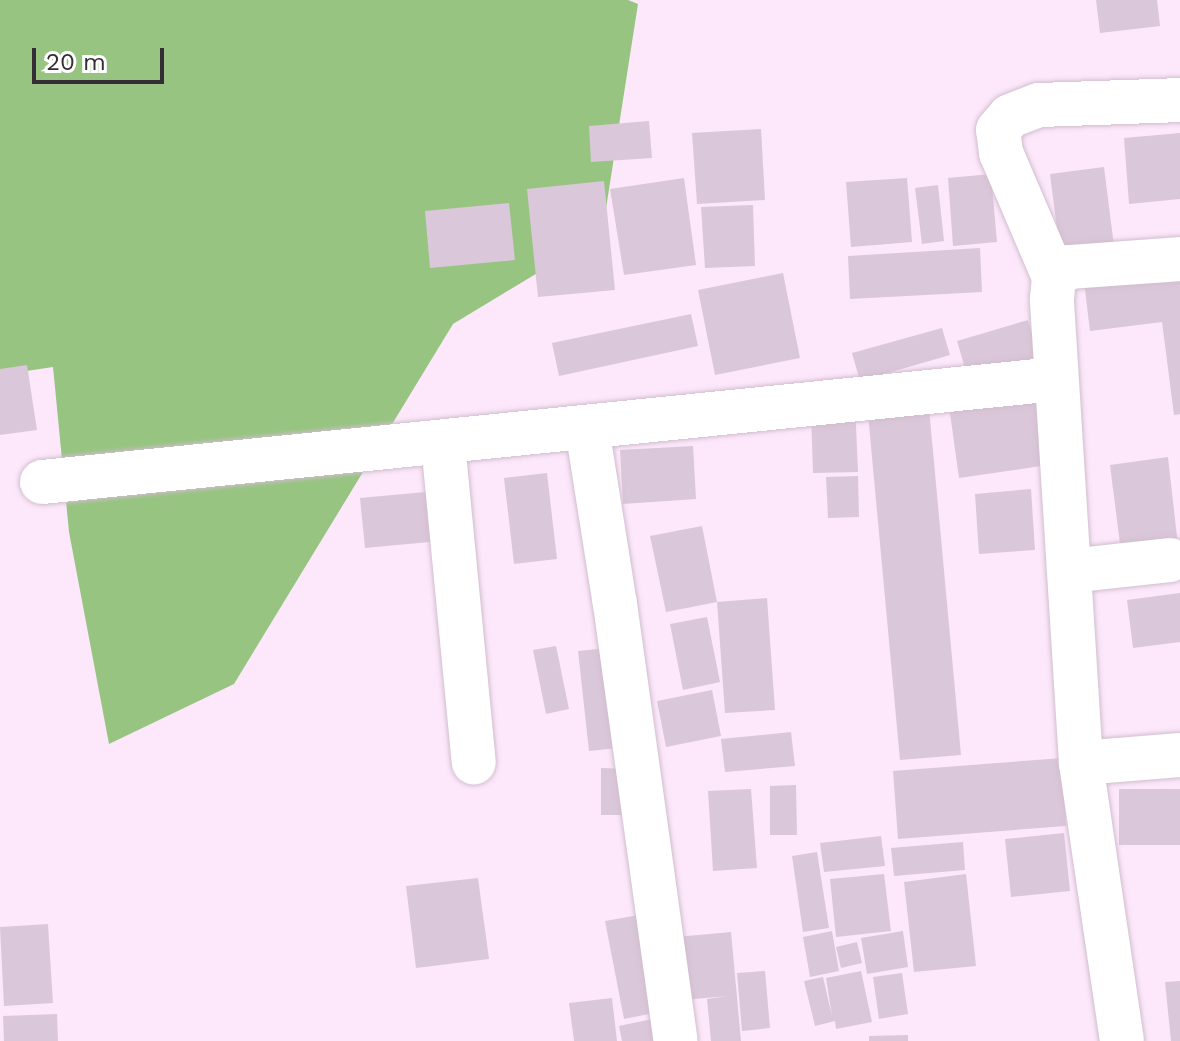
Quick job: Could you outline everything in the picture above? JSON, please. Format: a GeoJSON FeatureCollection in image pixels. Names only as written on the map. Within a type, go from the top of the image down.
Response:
{"type":"FeatureCollection","features":[{"type":"Feature","properties":{"kind":"street"},"geometry":{"type":"LineString","coordinates":[[1122,1041],[1081,763],[1056,379],[1054,277],[1001,153],[998,130],[1010,116],[1039,105],[1180,100]]}},
{"type":"Feature","properties":{"kind":"street"},"geometry":{"type":"LineString","coordinates":[[1054,277],[1069,267],[1180,259]]}},
{"type":"Feature","properties":{"kind":"street"},"geometry":{"type":"LineString","coordinates":[[42,482],[1056,379]]}},
{"type":"Feature","properties":{"kind":"street"},"geometry":{"type":"LineString","coordinates":[[587,428],[615,604],[676,1041]]}},
{"type":"Feature","properties":{"kind":"street"},"geometry":{"type":"LineString","coordinates":[[443,443],[474,763]]}},
{"type":"Feature","properties":{"kind":"street"},"geometry":{"type":"LineString","coordinates":[[1069,571],[1170,560]]}},
{"type":"Feature","properties":{"kind":"street"},"geometry":{"type":"LineString","coordinates":[[1081,763],[1180,755]]}},
{"type":"Feature","properties":{"kind":"green space"},"geometry":{"type":"Polygon","coordinates":[[[0,0],[628,0],[638,4],[602,234],[453,324],[234,684],[109,744],[69,532],[53,367],[0,375],[0,0]]]}},
{"type":"Feature","properties":{"kind":"building"},"geometry":{"type":"Polygon","coordinates":[[[1096,0],[1157,0],[1160,26],[1100,33],[1096,0]]]}},
{"type":"Feature","properties":{"kind":"building"},"geometry":{"type":"Polygon","coordinates":[[[649,121],[652,158],[591,162],[589,126],[649,121]]]}},
{"type":"Feature","properties":{"kind":"building"},"geometry":{"type":"Polygon","coordinates":[[[761,129],[765,200],[697,204],[692,133],[761,129]]]}},
{"type":"Feature","properties":{"kind":"building"},"geometry":{"type":"Polygon","coordinates":[[[1180,133],[1180,199],[1129,204],[1124,138],[1180,133]]]}},
{"type":"Feature","properties":{"kind":"building"},"geometry":{"type":"Polygon","coordinates":[[[1104,167],[1114,246],[1060,253],[1050,174],[1104,167]]]}},
{"type":"Feature","properties":{"kind":"building"},"geometry":{"type":"Polygon","coordinates":[[[991,174],[997,242],[953,246],[948,178],[991,174]]]}},
{"type":"Feature","properties":{"kind":"building"},"geometry":{"type":"Polygon","coordinates":[[[684,178],[696,265],[624,275],[610,189],[684,178]]]}},
{"type":"Feature","properties":{"kind":"building"},"geometry":{"type":"Polygon","coordinates":[[[907,178],[912,242],[851,247],[846,182],[907,178]]]}},
{"type":"Feature","properties":{"kind":"building"},"geometry":{"type":"Polygon","coordinates":[[[604,181],[615,290],[538,297],[527,189],[604,181]]]}},
{"type":"Feature","properties":{"kind":"building"},"geometry":{"type":"Polygon","coordinates":[[[938,185],[944,241],[922,244],[915,188],[938,185]]]}},
{"type":"Feature","properties":{"kind":"building"},"geometry":{"type":"Polygon","coordinates":[[[509,203],[515,260],[430,268],[425,211],[509,203]]]}},
{"type":"Feature","properties":{"kind":"building"},"geometry":{"type":"Polygon","coordinates":[[[753,205],[755,266],[705,268],[701,207],[753,205]]]}},
{"type":"Feature","properties":{"kind":"building"},"geometry":{"type":"Polygon","coordinates":[[[980,248],[982,292],[850,299],[848,256],[980,248]]]}},
{"type":"Feature","properties":{"kind":"building"},"geometry":{"type":"Polygon","coordinates":[[[1180,271],[1180,414],[1174,415],[1162,322],[1090,331],[1084,282],[1180,271]]]}},
{"type":"Feature","properties":{"kind":"building"},"geometry":{"type":"Polygon","coordinates":[[[783,273],[800,358],[715,375],[698,290],[783,273]]]}},
{"type":"Feature","properties":{"kind":"building"},"geometry":{"type":"Polygon","coordinates":[[[691,314],[698,346],[559,376],[552,343],[691,314]]]}},
{"type":"Feature","properties":{"kind":"building"},"geometry":{"type":"Polygon","coordinates":[[[1028,320],[1039,357],[968,378],[957,341],[1028,320]]]}},
{"type":"Feature","properties":{"kind":"building"},"geometry":{"type":"Polygon","coordinates":[[[942,328],[950,355],[860,381],[852,353],[942,328]]]}},
{"type":"Feature","properties":{"kind":"building"},"geometry":{"type":"Polygon","coordinates":[[[27,365],[37,430],[0,435],[0,369],[27,365]]]}},
{"type":"Feature","properties":{"kind":"building"},"geometry":{"type":"Polygon","coordinates":[[[1035,386],[1048,465],[959,478],[948,399],[1035,386]]]}},
{"type":"Feature","properties":{"kind":"building"},"geometry":{"type":"Polygon","coordinates":[[[855,402],[858,472],[813,473],[811,413],[855,402]]]}},
{"type":"Feature","properties":{"kind":"building"},"geometry":{"type":"Polygon","coordinates":[[[929,408],[961,755],[900,760],[868,414],[929,408]]]}},
{"type":"Feature","properties":{"kind":"building"},"geometry":{"type":"Polygon","coordinates":[[[693,446],[696,499],[623,504],[620,450],[693,446]]]}},
{"type":"Feature","properties":{"kind":"building"},"geometry":{"type":"Polygon","coordinates":[[[1168,457],[1178,546],[1121,552],[1110,465],[1168,457]]]}},
{"type":"Feature","properties":{"kind":"building"},"geometry":{"type":"Polygon","coordinates":[[[547,473],[557,559],[514,564],[504,478],[547,473]]]}},
{"type":"Feature","properties":{"kind":"building"},"geometry":{"type":"Polygon","coordinates":[[[858,476],[859,517],[828,518],[826,477],[858,476]]]}},
{"type":"Feature","properties":{"kind":"building"},"geometry":{"type":"Polygon","coordinates":[[[1031,489],[1035,550],[979,554],[975,494],[1031,489]]]}},
{"type":"Feature","properties":{"kind":"building"},"geometry":{"type":"Polygon","coordinates":[[[436,491],[440,541],[365,548],[360,498],[436,491]]]}},
{"type":"Feature","properties":{"kind":"building"},"geometry":{"type":"Polygon","coordinates":[[[702,526],[717,602],[666,612],[650,536],[702,526]]]}},
{"type":"Feature","properties":{"kind":"building"},"geometry":{"type":"Polygon","coordinates":[[[1180,593],[1180,642],[1133,648],[1127,600],[1180,593]]]}},
{"type":"Feature","properties":{"kind":"building"},"geometry":{"type":"Polygon","coordinates":[[[767,598],[775,710],[725,713],[717,602],[767,598]]]}},
{"type":"Feature","properties":{"kind":"building"},"geometry":{"type":"Polygon","coordinates":[[[707,617],[720,682],[683,690],[670,624],[707,617]]]}},
{"type":"Feature","properties":{"kind":"building"},"geometry":{"type":"Polygon","coordinates":[[[556,646],[569,709],[546,714],[533,650],[556,646]]]}},
{"type":"Feature","properties":{"kind":"building"},"geometry":{"type":"Polygon","coordinates":[[[618,647],[629,747],[589,751],[578,651],[618,647]]]}},
{"type":"Feature","properties":{"kind":"building"},"geometry":{"type":"Polygon","coordinates":[[[712,690],[721,736],[666,747],[657,701],[712,690]]]}},
{"type":"Feature","properties":{"kind":"building"},"geometry":{"type":"Polygon","coordinates":[[[791,732],[795,766],[725,772],[721,739],[791,732]]]}},
{"type":"Feature","properties":{"kind":"building"},"geometry":{"type":"Polygon","coordinates":[[[1062,758],[1066,826],[898,839],[893,771],[1062,758]]]}},
{"type":"Feature","properties":{"kind":"building"},"geometry":{"type":"Polygon","coordinates":[[[601,768],[638,769],[638,815],[601,815],[601,768]]]}},
{"type":"Feature","properties":{"kind":"building"},"geometry":{"type":"Polygon","coordinates":[[[796,785],[797,835],[770,835],[770,786],[796,785]]]}},
{"type":"Feature","properties":{"kind":"building"},"geometry":{"type":"Polygon","coordinates":[[[751,789],[757,868],[713,871],[708,791],[751,789]]]}},
{"type":"Feature","properties":{"kind":"building"},"geometry":{"type":"Polygon","coordinates":[[[1119,789],[1180,789],[1180,845],[1119,845],[1119,789]]]}},
{"type":"Feature","properties":{"kind":"building"},"geometry":{"type":"Polygon","coordinates":[[[1064,833],[1070,891],[1011,897],[1005,839],[1064,833]]]}},
{"type":"Feature","properties":{"kind":"building"},"geometry":{"type":"Polygon","coordinates":[[[881,836],[885,866],[824,872],[820,843],[881,836]]]}},
{"type":"Feature","properties":{"kind":"building"},"geometry":{"type":"Polygon","coordinates":[[[963,842],[965,870],[894,876],[891,848],[963,842]]]}},
{"type":"Feature","properties":{"kind":"building"},"geometry":{"type":"Polygon","coordinates":[[[817,852],[829,928],[803,932],[792,856],[817,852]]]}},
{"type":"Feature","properties":{"kind":"building"},"geometry":{"type":"Polygon","coordinates":[[[884,874],[891,931],[836,937],[830,879],[884,874]]]}},
{"type":"Feature","properties":{"kind":"building"},"geometry":{"type":"Polygon","coordinates":[[[966,874],[976,966],[914,972],[904,882],[966,874]]]}},
{"type":"Feature","properties":{"kind":"building"},"geometry":{"type":"Polygon","coordinates":[[[478,878],[489,959],[416,968],[406,886],[478,878]]]}},
{"type":"Feature","properties":{"kind":"building"},"geometry":{"type":"Polygon","coordinates":[[[639,915],[659,1012],[624,1019],[605,921],[639,915]]]}},
{"type":"Feature","properties":{"kind":"building"},"geometry":{"type":"Polygon","coordinates":[[[48,924],[53,1003],[4,1006],[0,927],[48,924]]]}},
{"type":"Feature","properties":{"kind":"building"},"geometry":{"type":"Polygon","coordinates":[[[832,931],[839,971],[810,977],[803,937],[832,931]]]}},
{"type":"Feature","properties":{"kind":"building"},"geometry":{"type":"Polygon","coordinates":[[[903,931],[908,967],[867,974],[861,938],[903,931]]]}},
{"type":"Feature","properties":{"kind":"building"},"geometry":{"type":"Polygon","coordinates":[[[731,932],[741,1041],[711,1041],[707,999],[728,996],[683,1000],[676,937],[731,932]]]}},
{"type":"Feature","properties":{"kind":"building"},"geometry":{"type":"Polygon","coordinates":[[[857,942],[862,963],[841,968],[836,947],[857,942]]]}},
{"type":"Feature","properties":{"kind":"building"},"geometry":{"type":"Polygon","coordinates":[[[765,971],[770,1028],[742,1031],[737,973],[765,971]]]}},
{"type":"Feature","properties":{"kind":"building"},"geometry":{"type":"Polygon","coordinates":[[[861,971],[872,1022],[836,1029],[835,1021],[815,1026],[804,981],[823,977],[832,1016],[826,978],[861,971]]]}},
{"type":"Feature","properties":{"kind":"building"},"geometry":{"type":"Polygon","coordinates":[[[902,973],[908,1014],[879,1019],[873,977],[902,973]]]}},
{"type":"Feature","properties":{"kind":"building"},"geometry":{"type":"Polygon","coordinates":[[[1180,981],[1180,1041],[1171,1041],[1165,982],[1180,981]]]}},
{"type":"Feature","properties":{"kind":"building"},"geometry":{"type":"Polygon","coordinates":[[[612,998],[617,1041],[574,1041],[569,1003],[612,998]]]}},
{"type":"Feature","properties":{"kind":"building"},"geometry":{"type":"Polygon","coordinates":[[[57,1014],[58,1041],[4,1041],[3,1016],[57,1014]]]}},
{"type":"Feature","properties":{"kind":"building"},"geometry":{"type":"Polygon","coordinates":[[[657,1018],[661,1041],[622,1041],[619,1026],[657,1018]]]}},
{"type":"Feature","properties":{"kind":"building"},"geometry":{"type":"Polygon","coordinates":[[[908,1035],[908,1041],[869,1041],[869,1036],[908,1035]]]}}]}
